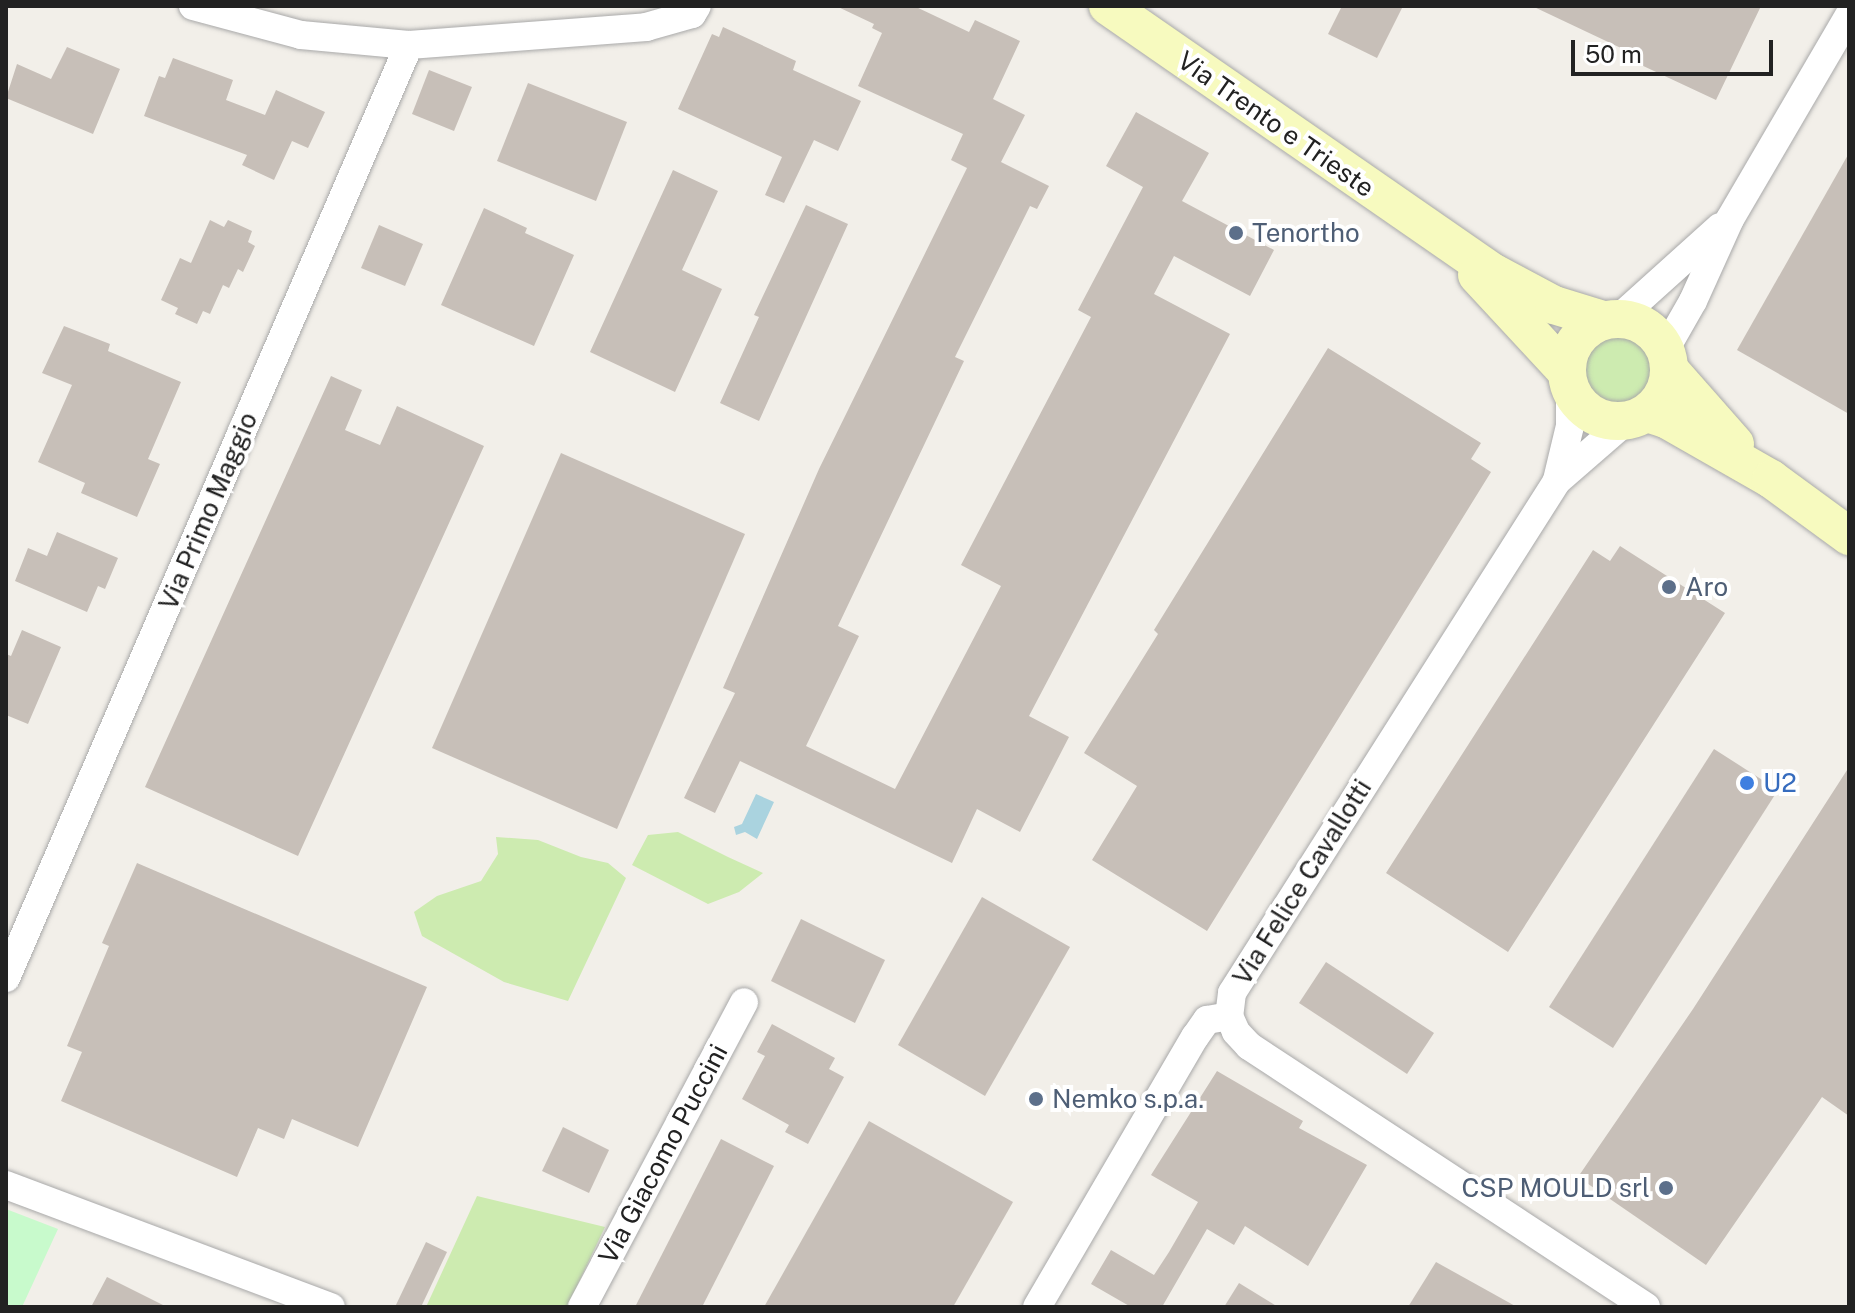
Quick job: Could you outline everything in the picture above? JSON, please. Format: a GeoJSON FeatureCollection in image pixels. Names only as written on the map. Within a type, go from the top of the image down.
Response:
{"type":"FeatureCollection","features":[{"type":"Feature","properties":{"kind":"street"},"geometry":{"type":"LineString","coordinates":[[193,6],[301,35],[409,45],[646,27],[692,14],[697,6]]}},
{"type":"Feature","properties":{"kind":"street","name":"Via Trento e Trieste"},"geometry":{"type":"LineString","coordinates":[[1108,6],[1494,273],[1554,305],[1611,319],[1638,322],[1654,333],[1667,359],[1703,412],[1771,479]]}},
{"type":"Feature","properties":{"kind":"street"},"geometry":{"type":"LineString","coordinates":[[1636,417],[1663,393],[1667,359],[1730,219],[1849,15]]}},
{"type":"Feature","properties":{"kind":"street","name":"Via Primo Maggio"},"geometry":{"type":"LineString","coordinates":[[6,978],[409,45]]}},
{"type":"Feature","properties":{"kind":"street"},"geometry":{"type":"LineString","coordinates":[[1568,381],[1570,349],[1583,331],[1611,319],[1730,219]]}},
{"type":"Feature","properties":{"kind":"street","name":"Via Trento e Trieste"},"geometry":{"type":"LineString","coordinates":[[1445,241],[1568,381],[1580,405],[1593,415],[1609,421],[1636,417],[1666,419],[1771,479],[1849,536]]}},
{"type":"Feature","properties":{"kind":"street","name":"Via Felice Cavallotti"},"geometry":{"type":"LineString","coordinates":[[1557,481],[1570,426],[1568,381]]}},
{"type":"Feature","properties":{"kind":"street","name":"Via Felice Cavallotti"},"geometry":{"type":"LineString","coordinates":[[1636,417],[1557,481],[1232,993],[1229,1016],[1236,1032],[1249,1046],[1646,1307]]}},
{"type":"Feature","properties":{"kind":"street","name":"Via Giacomo Puccini"},"geometry":{"type":"LineString","coordinates":[[582,1307],[744,1002]]}},
{"type":"Feature","properties":{"kind":"street"},"geometry":{"type":"LineString","coordinates":[[1037,1307],[1195,1037],[1207,1020],[1229,1016]]}},
{"type":"Feature","properties":{"kind":"street"},"geometry":{"type":"LineString","coordinates":[[6,1185],[323,1306]]}},
{"type":"Feature","properties":{"kind":"green space"},"geometry":{"type":"Polygon","coordinates":[[[1619,330],[1633,333],[1645,341],[1653,353],[1656,367],[1653,381],[1645,393],[1633,401],[1619,404],[1605,401],[1593,393],[1585,381],[1582,367],[1585,353],[1593,341],[1605,333],[1619,330]]]}},
{"type":"Feature","properties":{"kind":"green space"},"geometry":{"type":"Polygon","coordinates":[[[678,832],[763,873],[739,892],[708,904],[632,865],[648,835],[678,832]]]}},
{"type":"Feature","properties":{"kind":"green space"},"geometry":{"type":"Polygon","coordinates":[[[496,837],[538,840],[581,857],[608,863],[626,878],[568,1001],[504,982],[422,936],[414,912],[437,896],[481,881],[498,854],[496,837]]]}},
{"type":"Feature","properties":{"kind":"green space"},"geometry":{"type":"Polygon","coordinates":[[[477,1196],[605,1227],[567,1307],[426,1307],[477,1196]]]}},
{"type":"Feature","properties":{"kind":"green space"},"geometry":{"type":"Polygon","coordinates":[[[6,1209],[58,1229],[22,1307],[6,1307],[6,1209]]]}},
{"type":"Feature","properties":{"kind":"water"},"geometry":{"type":"Polygon","coordinates":[[[756,794],[774,802],[757,839],[745,832],[736,835],[734,827],[742,824],[756,794]]]}},
{"type":"Feature","properties":{"kind":"building"},"geometry":{"type":"Polygon","coordinates":[[[836,6],[914,6],[969,32],[975,20],[1020,41],[993,99],[1025,115],[1001,162],[1049,186],[1037,209],[1030,206],[955,357],[964,361],[838,626],[859,636],[806,746],[895,789],[1001,586],[961,565],[1091,317],[1078,310],[1143,187],[1106,166],[1136,112],[1209,153],[1182,201],[1274,250],[1250,296],[1174,256],[1154,294],[1230,334],[1029,716],[1069,737],[1020,832],[977,809],[952,863],[740,761],[715,813],[684,798],[735,693],[723,688],[819,469],[967,168],[951,160],[963,134],[858,86],[882,33],[872,28],[874,24],[836,6]]]}},
{"type":"Feature","properties":{"kind":"building"},"geometry":{"type":"Polygon","coordinates":[[[1342,6],[1403,6],[1377,58],[1328,34],[1342,6]]]}},
{"type":"Feature","properties":{"kind":"building"},"geometry":{"type":"Polygon","coordinates":[[[1532,6],[1761,6],[1716,100],[1639,64],[1642,58],[1532,6]]]}},
{"type":"Feature","properties":{"kind":"building"},"geometry":{"type":"Polygon","coordinates":[[[723,27],[796,61],[793,70],[861,101],[838,151],[814,140],[784,203],[765,195],[782,157],[678,109],[712,34],[719,37],[723,27]]]}},
{"type":"Feature","properties":{"kind":"building"},"geometry":{"type":"Polygon","coordinates":[[[67,47],[120,69],[93,134],[6,98],[17,64],[51,79],[67,47]]]}},
{"type":"Feature","properties":{"kind":"building"},"geometry":{"type":"Polygon","coordinates":[[[173,58],[233,80],[226,100],[265,115],[276,90],[325,112],[308,148],[292,141],[274,180],[242,165],[247,155],[144,116],[159,76],[165,78],[173,58]]]}},
{"type":"Feature","properties":{"kind":"building"},"geometry":{"type":"Polygon","coordinates":[[[429,70],[472,87],[454,131],[412,114],[429,70]]]}},
{"type":"Feature","properties":{"kind":"building"},"geometry":{"type":"Polygon","coordinates":[[[528,83],[627,122],[596,201],[497,161],[528,83]]]}},
{"type":"Feature","properties":{"kind":"building"},"geometry":{"type":"Polygon","coordinates":[[[1849,153],[1849,414],[1737,350],[1849,153]]]}},
{"type":"Feature","properties":{"kind":"building"},"geometry":{"type":"Polygon","coordinates":[[[673,170],[718,191],[682,270],[722,289],[675,392],[590,352],[673,170]]]}},
{"type":"Feature","properties":{"kind":"building"},"geometry":{"type":"Polygon","coordinates":[[[806,205],[848,224],[759,421],[720,403],[759,317],[754,315],[806,205]]]}},
{"type":"Feature","properties":{"kind":"building"},"geometry":{"type":"Polygon","coordinates":[[[484,208],[527,228],[525,233],[574,255],[534,346],[441,305],[484,208]]]}},
{"type":"Feature","properties":{"kind":"building"},"geometry":{"type":"Polygon","coordinates":[[[210,220],[224,227],[228,220],[252,231],[248,242],[255,246],[243,272],[238,269],[229,288],[223,285],[210,314],[203,311],[197,324],[175,314],[178,308],[161,300],[180,258],[191,263],[210,220]]]}},
{"type":"Feature","properties":{"kind":"building"},"geometry":{"type":"Polygon","coordinates":[[[379,225],[423,244],[405,286],[361,268],[379,225]]]}},
{"type":"Feature","properties":{"kind":"building"},"geometry":{"type":"Polygon","coordinates":[[[64,326],[110,344],[108,351],[181,382],[148,459],[160,464],[137,517],[81,493],[85,483],[38,462],[72,385],[42,373],[64,326]]]}},
{"type":"Feature","properties":{"kind":"building"},"geometry":{"type":"Polygon","coordinates":[[[1328,348],[1481,443],[1471,459],[1491,472],[1207,931],[1092,860],[1137,786],[1084,753],[1158,634],[1154,630],[1328,348]]]}},
{"type":"Feature","properties":{"kind":"building"},"geometry":{"type":"Polygon","coordinates":[[[331,376],[362,390],[345,430],[380,445],[397,406],[484,446],[298,856],[145,787],[331,376]]]}},
{"type":"Feature","properties":{"kind":"building"},"geometry":{"type":"Polygon","coordinates":[[[561,453],[745,534],[617,829],[432,748],[561,453]]]}},
{"type":"Feature","properties":{"kind":"building"},"geometry":{"type":"Polygon","coordinates":[[[57,532],[118,558],[105,589],[98,586],[87,612],[15,581],[28,548],[47,556],[57,532]]]}},
{"type":"Feature","properties":{"kind":"building"},"geometry":{"type":"Polygon","coordinates":[[[1620,546],[1725,613],[1508,952],[1386,873],[1593,550],[1610,561],[1620,546]]]}},
{"type":"Feature","properties":{"kind":"building"},"geometry":{"type":"Polygon","coordinates":[[[22,630],[61,647],[28,724],[6,715],[6,654],[11,656],[22,630]]]}},
{"type":"Feature","properties":{"kind":"building"},"geometry":{"type":"Polygon","coordinates":[[[1714,749],[1778,790],[1613,1048],[1549,1007],[1714,749]]]}},
{"type":"Feature","properties":{"kind":"building"},"geometry":{"type":"Polygon","coordinates":[[[1849,767],[1849,1116],[1822,1097],[1706,1265],[1578,1177],[1693,1009],[1849,767]]]}},
{"type":"Feature","properties":{"kind":"building"},"geometry":{"type":"Polygon","coordinates":[[[137,863],[427,987],[358,1147],[292,1119],[284,1139],[258,1128],[237,1177],[61,1101],[82,1052],[67,1046],[109,946],[102,943],[137,863]]]}},
{"type":"Feature","properties":{"kind":"building"},"geometry":{"type":"Polygon","coordinates":[[[982,897],[1070,947],[985,1096],[898,1045],[982,897]]]}},
{"type":"Feature","properties":{"kind":"building"},"geometry":{"type":"Polygon","coordinates":[[[801,919],[885,960],[855,1023],[771,981],[801,919]]]}},
{"type":"Feature","properties":{"kind":"building"},"geometry":{"type":"Polygon","coordinates":[[[1326,962],[1434,1033],[1407,1074],[1299,1003],[1326,962]]]}},
{"type":"Feature","properties":{"kind":"building"},"geometry":{"type":"Polygon","coordinates":[[[772,1024],[835,1058],[829,1069],[844,1077],[808,1144],[785,1132],[789,1125],[742,1099],[765,1056],[757,1052],[772,1024]]]}},
{"type":"Feature","properties":{"kind":"building"},"geometry":{"type":"Polygon","coordinates":[[[1217,1071],[1303,1121],[1299,1128],[1367,1165],[1308,1266],[1245,1226],[1234,1245],[1207,1229],[1162,1307],[1131,1307],[1091,1284],[1111,1250],[1154,1275],[1169,1252],[1198,1202],[1151,1175],[1217,1071]]]}},
{"type":"Feature","properties":{"kind":"building"},"geometry":{"type":"Polygon","coordinates":[[[869,1121],[1013,1202],[953,1307],[764,1307],[869,1121]]]}},
{"type":"Feature","properties":{"kind":"building"},"geometry":{"type":"Polygon","coordinates":[[[563,1127],[609,1150],[589,1193],[542,1171],[563,1127]]]}},
{"type":"Feature","properties":{"kind":"building"},"geometry":{"type":"Polygon","coordinates":[[[721,1139],[774,1166],[702,1307],[635,1307],[721,1139]]]}},
{"type":"Feature","properties":{"kind":"building"},"geometry":{"type":"Polygon","coordinates":[[[426,1242],[447,1252],[421,1307],[395,1307],[426,1242]]]}},
{"type":"Feature","properties":{"kind":"building"},"geometry":{"type":"Polygon","coordinates":[[[1436,1262],[1517,1307],[1408,1307],[1436,1262]]]}},
{"type":"Feature","properties":{"kind":"building"},"geometry":{"type":"Polygon","coordinates":[[[107,1277],[167,1307],[91,1307],[107,1277]]]}},
{"type":"Feature","properties":{"kind":"building"},"geometry":{"type":"Polygon","coordinates":[[[1239,1283],[1278,1307],[1224,1307],[1239,1283]]]}},
{"type":"Feature","properties":{"kind":"place","name":"Tenortho"},"geometry":{"type":"Point","coordinates":[1236,233]}},
{"type":"Feature","properties":{"kind":"place","name":"Aro"},"geometry":{"type":"Point","coordinates":[1669,587]}},
{"type":"Feature","properties":{"kind":"place","name":"U2"},"geometry":{"type":"Point","coordinates":[1747,783]}},
{"type":"Feature","properties":{"kind":"place","name":"Nemko s.p.a."},"geometry":{"type":"Point","coordinates":[1036,1099]}},
{"type":"Feature","properties":{"kind":"place","name":"CSP MOULD srl"},"geometry":{"type":"Point","coordinates":[1666,1188]}}]}
